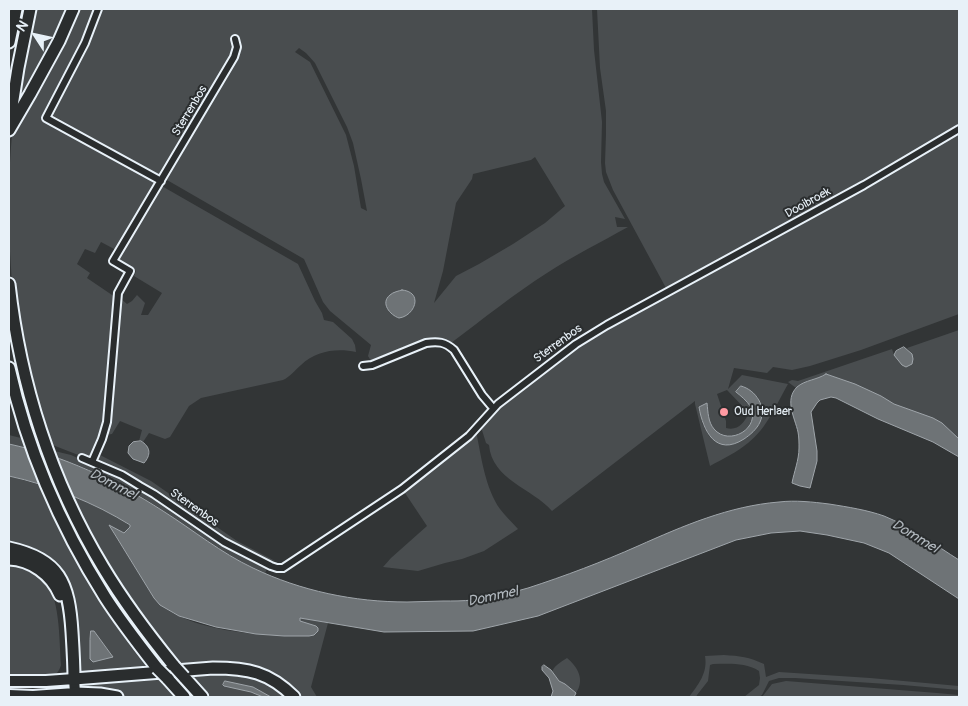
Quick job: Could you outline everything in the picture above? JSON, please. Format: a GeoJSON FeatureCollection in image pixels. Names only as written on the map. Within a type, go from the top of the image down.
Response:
{"type":"FeatureCollection","features":[{"type":"Feature","properties":{"kind":"highway"},"geometry":{"type":"LineString","coordinates":[[9,42],[16,9]]}},
{"type":"Feature","properties":{"kind":"highway"},"geometry":{"type":"LineString","coordinates":[[9,129],[19,60],[30,9]]}},
{"type":"Feature","properties":{"kind":"highway"},"geometry":{"type":"LineString","coordinates":[[9,129],[59,41],[73,9]]}},
{"type":"Feature","properties":{"kind":"highway"},"geometry":{"type":"LineString","coordinates":[[9,284],[20,356],[27,386],[42,435],[72,509],[95,553],[143,628],[202,697]]}},
{"type":"Feature","properties":{"kind":"highway"},"geometry":{"type":"LineString","coordinates":[[9,368],[26,430],[55,504],[71,537],[106,599],[132,636],[157,668],[184,697]]}},
{"type":"Feature","properties":{"kind":"highway"},"geometry":{"type":"LineString","coordinates":[[9,548],[24,552],[43,561],[56,572],[62,582],[71,609],[71,679]]}},
{"type":"Feature","properties":{"kind":"highway"},"geometry":{"type":"LineString","coordinates":[[9,558],[25,562],[39,569],[58,590],[64,610],[71,679]]}},
{"type":"Feature","properties":{"kind":"highway"},"geometry":{"type":"LineString","coordinates":[[71,679],[234,668],[260,674],[273,680],[294,697]]}},
{"type":"Feature","properties":{"kind":"highway"},"geometry":{"type":"LineString","coordinates":[[71,693],[100,694],[116,697]]}},
{"type":"Feature","properties":{"kind":"main road"},"geometry":{"type":"LineString","coordinates":[[9,681],[71,679],[71,693],[33,696],[9,695]]}},
{"type":"Feature","properties":{"kind":"street"},"geometry":{"type":"LineString","coordinates":[[98,9],[85,43],[46,118],[161,181]]}},
{"type":"Feature","properties":{"kind":"street","name":"Sterrenbos"},"geometry":{"type":"LineString","coordinates":[[235,39],[237,47],[234,58],[113,260],[130,272],[118,293],[106,422],[102,439],[92,462],[122,475],[154,494],[224,542],[271,566],[283,568],[402,490],[469,436],[493,408],[576,344],[665,293]]}},
{"type":"Feature","properties":{"kind":"street","name":"Dooibroek"},"geometry":{"type":"LineString","coordinates":[[665,293],[864,185],[959,129]]}},
{"type":"Feature","properties":{"kind":"street"},"geometry":{"type":"LineString","coordinates":[[363,366],[372,365],[426,343],[442,342],[454,350],[482,395],[493,408]]}},
{"type":"Feature","properties":{"kind":"street"},"geometry":{"type":"LineString","coordinates":[[82,458],[92,462]]}},
{"type":"Feature","properties":{"kind":"shaded area"},"geometry":{"type":"Polygon","coordinates":[[[34,9],[66,9],[50,45],[19,103],[16,101],[34,9]]]}},
{"type":"Feature","properties":{"kind":"shaded area"},"geometry":{"type":"Polygon","coordinates":[[[79,9],[97,9],[91,26],[42,119],[155,182],[157,185],[116,250],[101,242],[95,253],[85,249],[77,264],[90,273],[87,278],[115,297],[106,417],[94,454],[90,458],[50,444],[28,376],[12,285],[9,235],[9,177],[12,134],[53,67],[79,9]]]}},
{"type":"Feature","properties":{"kind":"shaded area"},"geometry":{"type":"Polygon","coordinates":[[[102,9],[592,9],[594,50],[602,122],[602,174],[604,182],[625,219],[615,217],[617,227],[628,227],[547,273],[451,343],[444,339],[427,339],[371,361],[368,356],[371,345],[330,311],[323,302],[304,259],[167,180],[238,56],[236,36],[232,38],[234,49],[232,55],[160,176],[50,114],[91,36],[102,9]],[[299,48],[295,52],[310,62],[346,135],[354,166],[361,208],[367,211],[353,143],[347,127],[315,63],[299,48]],[[535,157],[531,160],[473,174],[472,179],[456,203],[443,271],[434,303],[456,276],[513,244],[545,223],[565,206],[535,157]]]}},
{"type":"Feature","properties":{"kind":"shaded area"},"geometry":{"type":"Polygon","coordinates":[[[597,9],[959,9],[959,125],[666,288],[613,190],[606,172],[606,111],[600,68],[597,9]]]}},
{"type":"Feature","properties":{"kind":"shaded area"},"geometry":{"type":"Polygon","coordinates":[[[959,132],[959,314],[861,350],[810,366],[792,370],[773,367],[767,373],[734,368],[728,389],[742,375],[788,384],[771,416],[755,437],[730,455],[710,466],[695,401],[552,511],[497,467],[481,427],[500,405],[586,339],[882,178],[959,132]],[[745,388],[737,392],[750,407],[751,423],[740,433],[725,436],[718,433],[712,427],[706,404],[699,407],[702,423],[709,436],[732,445],[745,438],[761,407],[758,397],[745,388]],[[727,390],[717,394],[726,421],[726,428],[730,429],[743,423],[749,413],[727,390]]]}},
{"type":"Feature","properties":{"kind":"shaded area"},"geometry":{"type":"Polygon","coordinates":[[[160,185],[298,264],[324,320],[333,322],[352,339],[356,352],[341,350],[313,356],[283,380],[201,398],[189,406],[170,437],[165,439],[149,433],[143,442],[139,441],[142,430],[120,421],[112,434],[105,435],[120,298],[127,304],[137,295],[145,303],[141,315],[148,315],[162,293],[134,276],[136,271],[116,259],[160,185]]]}},
{"type":"Feature","properties":{"kind":"shaded area"},"geometry":{"type":"Polygon","coordinates":[[[959,330],[959,439],[942,423],[826,374],[796,388],[788,382],[792,380],[798,381],[892,349],[894,355],[912,354],[907,348],[959,330]]]}},
{"type":"Feature","properties":{"kind":"shaded area"},"geometry":{"type":"Polygon","coordinates":[[[476,431],[484,471],[495,501],[518,529],[484,551],[462,559],[418,571],[383,567],[427,526],[403,490],[476,431]]]}},
{"type":"Feature","properties":{"kind":"shaded area"},"geometry":{"type":"Polygon","coordinates":[[[9,435],[21,438],[38,447],[71,455],[139,487],[222,543],[267,568],[265,574],[221,551],[147,500],[129,490],[70,462],[9,444],[9,435]]]}},
{"type":"Feature","properties":{"kind":"shaded area"},"geometry":{"type":"Polygon","coordinates":[[[98,454],[151,481],[237,541],[275,561],[264,559],[232,543],[103,464],[97,459],[98,454]]]}},
{"type":"Feature","properties":{"kind":"shaded area"},"geometry":{"type":"Polygon","coordinates":[[[9,476],[40,485],[74,558],[117,627],[149,670],[80,672],[78,669],[72,602],[9,544],[9,476]],[[94,631],[90,632],[90,659],[93,662],[112,657],[94,631]]]}},
{"type":"Feature","properties":{"kind":"shaded area"},"geometry":{"type":"Polygon","coordinates":[[[73,497],[117,517],[130,526],[124,533],[110,526],[154,598],[167,609],[184,618],[227,630],[292,636],[309,636],[316,626],[299,621],[300,618],[328,623],[311,687],[317,697],[300,697],[275,676],[182,667],[112,569],[73,497]]]}},
{"type":"Feature","properties":{"kind":"shaded area"},"geometry":{"type":"Polygon","coordinates":[[[9,563],[34,571],[41,576],[48,584],[56,605],[61,665],[57,673],[50,677],[9,678],[9,563]]]}},
{"type":"Feature","properties":{"kind":"shaded area"},"geometry":{"type":"Polygon","coordinates":[[[705,656],[744,657],[764,664],[766,677],[779,672],[870,678],[959,686],[959,690],[779,678],[769,681],[759,697],[744,697],[759,685],[759,671],[742,665],[713,664],[710,665],[708,681],[696,697],[689,697],[704,673],[705,656]]]}},
{"type":"Feature","properties":{"kind":"shaded area"},"geometry":{"type":"Polygon","coordinates":[[[567,658],[579,674],[580,683],[576,693],[552,673],[556,666],[567,658]]]}},
{"type":"Feature","properties":{"kind":"shaded area"},"geometry":{"type":"Polygon","coordinates":[[[213,671],[251,673],[291,697],[271,697],[253,687],[225,681],[225,686],[263,697],[211,697],[189,674],[213,671]]]}},
{"type":"Feature","properties":{"kind":"shaded area"},"geometry":{"type":"Polygon","coordinates":[[[156,677],[174,697],[125,697],[79,689],[78,684],[156,677]]]}},
{"type":"Feature","properties":{"kind":"shaded area"},"geometry":{"type":"Polygon","coordinates":[[[786,681],[959,695],[959,697],[762,697],[772,684],[786,681]]]}},
{"type":"Feature","properties":{"kind":"water"},"geometry":{"type":"Polygon","coordinates":[[[402,290],[413,295],[415,304],[409,313],[399,318],[390,312],[386,302],[391,294],[402,290]]]}},
{"type":"Feature","properties":{"kind":"water"},"geometry":{"type":"Polygon","coordinates":[[[904,347],[912,354],[913,359],[912,364],[906,367],[894,355],[896,351],[904,347]]]}},
{"type":"Feature","properties":{"kind":"water"},"geometry":{"type":"Polygon","coordinates":[[[826,374],[855,384],[894,404],[942,423],[959,439],[959,457],[933,442],[831,397],[820,400],[811,412],[817,461],[810,488],[792,483],[799,444],[791,398],[797,387],[826,374]]]}},
{"type":"Feature","properties":{"kind":"water"},"geometry":{"type":"Polygon","coordinates":[[[741,386],[751,391],[759,400],[762,411],[760,422],[753,432],[744,439],[734,444],[726,445],[719,443],[712,439],[704,425],[699,407],[707,403],[711,423],[720,434],[728,436],[742,432],[748,428],[753,414],[749,404],[736,392],[741,386]]]}},
{"type":"Feature","properties":{"kind":"water"},"geometry":{"type":"Polygon","coordinates":[[[141,441],[147,446],[149,451],[144,463],[133,459],[128,453],[129,446],[133,442],[141,441]]]}},
{"type":"Feature","properties":{"kind":"water","name":"Dommel"},"geometry":{"type":"Polygon","coordinates":[[[9,444],[50,455],[89,470],[145,500],[241,562],[290,583],[328,594],[367,600],[407,602],[466,601],[486,598],[556,579],[611,558],[689,524],[724,512],[760,504],[791,501],[829,504],[864,510],[884,516],[913,531],[959,560],[959,599],[889,553],[864,543],[800,531],[771,533],[736,540],[538,616],[473,631],[384,632],[300,618],[300,621],[316,626],[318,631],[314,635],[309,636],[256,634],[216,627],[179,616],[160,605],[109,525],[124,533],[130,525],[102,509],[72,496],[40,484],[9,476],[9,444]]]}},
{"type":"Feature","properties":{"kind":"water"},"geometry":{"type":"Polygon","coordinates":[[[91,631],[94,631],[113,657],[93,662],[90,659],[91,631]]]}},
{"type":"Feature","properties":{"kind":"water"},"geometry":{"type":"Polygon","coordinates":[[[544,665],[551,670],[559,681],[576,693],[574,697],[551,697],[553,691],[549,678],[542,670],[544,665]]]}},
{"type":"Feature","properties":{"kind":"water"},"geometry":{"type":"Polygon","coordinates":[[[225,681],[253,687],[271,697],[263,697],[251,692],[224,686],[225,681]]]}},
{"type":"Feature","properties":{"kind":"place","name":"Oud Herlaer"},"geometry":{"type":"Point","coordinates":[724,412]}}]}
